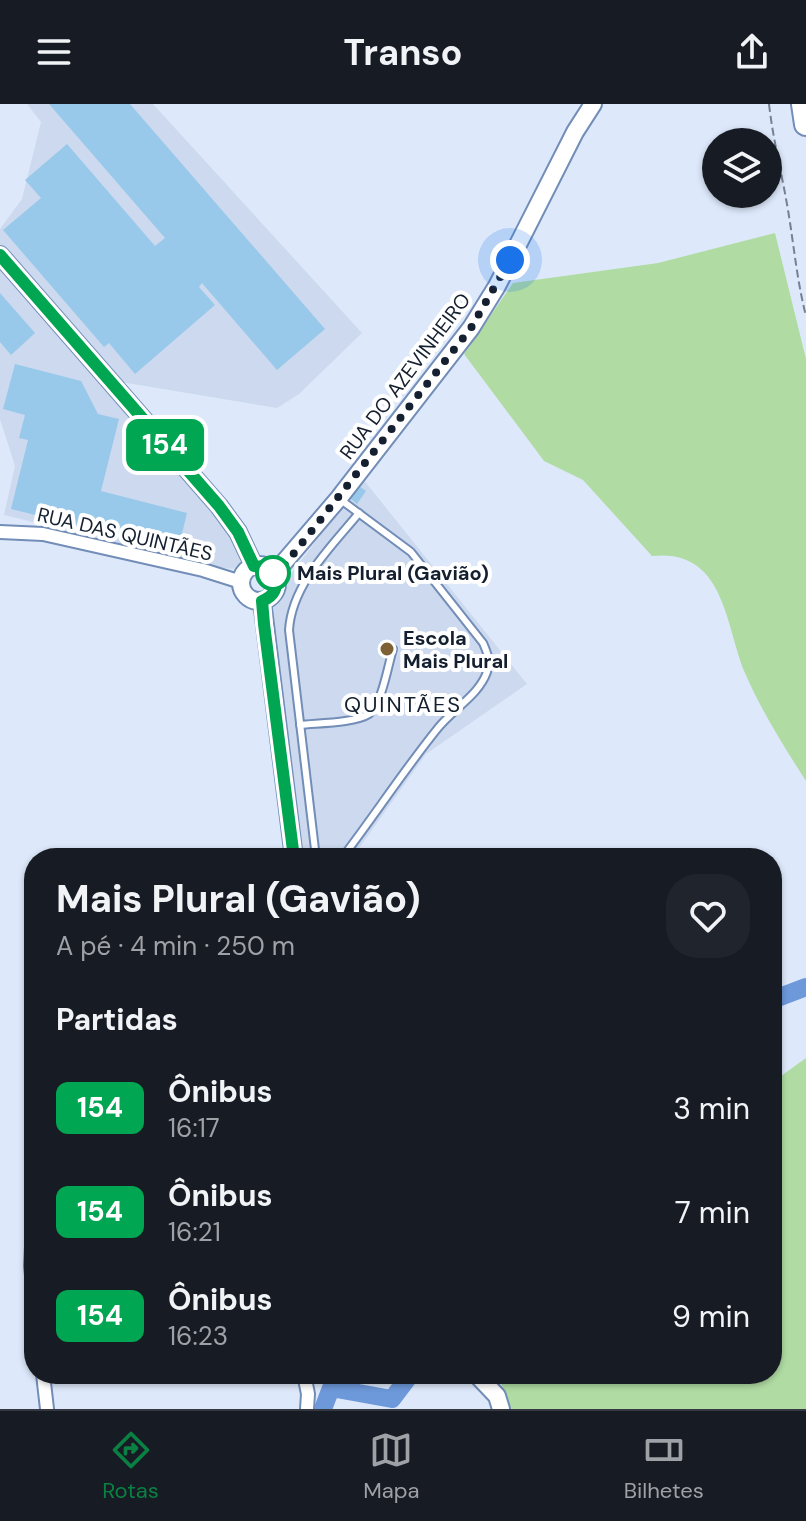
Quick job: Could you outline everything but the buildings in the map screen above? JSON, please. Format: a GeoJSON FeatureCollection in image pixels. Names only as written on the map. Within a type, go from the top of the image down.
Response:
{"type":"FeatureCollection","features":[{"type":"Feature","properties":{"kind":"highway"},"geometry":{"type":"LineString","coordinates":[[803,104],[806,124]]}},
{"type":"Feature","properties":{"kind":"street","name":"RUA DO AZEVINHEIRO"},"geometry":{"type":"LineString","coordinates":[[274,574],[339,498],[471,328],[497,286],[575,132],[593,104]]}},
{"type":"Feature","properties":{"kind":"street"},"geometry":{"type":"LineString","coordinates":[[0,255],[219,506],[238,532],[254,566]]}},
{"type":"Feature","properties":{"kind":"street","name":"RUA DAS QUINTÃES"},"geometry":{"type":"LineString","coordinates":[[0,532],[43,534],[241,582]]}},
{"type":"Feature","properties":{"kind":"street"},"geometry":{"type":"LineString","coordinates":[[254,566],[266,567],[274,574],[276,588],[271,596],[262,601],[247,596],[241,582],[245,572],[254,566]]}},
{"type":"Feature","properties":{"kind":"street"},"geometry":{"type":"LineString","coordinates":[[262,601],[293,848]]}},
{"type":"Feature","properties":{"kind":"street"},"geometry":{"type":"LineString","coordinates":[[44,1384],[47,1409]]}},
{"type":"Feature","properties":{"kind":"street"},"geometry":{"type":"LineString","coordinates":[[306,1384],[307,1409]]}},
{"type":"Feature","properties":{"kind":"street"},"geometry":{"type":"LineString","coordinates":[[486,1384],[497,1396],[501,1409]]}},
{"type":"Feature","properties":{"kind":"lane"},"geometry":{"type":"LineString","coordinates":[[339,498],[411,552],[483,643],[489,657],[488,671],[478,688],[443,722],[409,763],[349,848]]}},
{"type":"Feature","properties":{"kind":"lane"},"geometry":{"type":"LineString","coordinates":[[315,848],[289,630],[291,610],[325,553],[359,513]]}},
{"type":"Feature","properties":{"kind":"lane"},"geometry":{"type":"LineString","coordinates":[[300,725],[357,718],[370,713],[377,703],[393,649]]}},
{"type":"Feature","properties":{"kind":"path"},"geometry":{"type":"LineString","coordinates":[[769,104],[788,210],[796,277],[806,316]]}},
{"type":"Feature","properties":{"kind":"shaded area"},"geometry":{"type":"Polygon","coordinates":[[[27,104],[153,104],[362,333],[299,394],[277,408],[121,382],[0,247],[0,229],[22,199],[41,122],[27,104]]]}},
{"type":"Feature","properties":{"kind":"shaded area"},"geometry":{"type":"Polygon","coordinates":[[[0,267],[230,529],[239,547],[240,564],[233,569],[218,567],[4,515],[15,466],[0,419],[0,267]]]}},
{"type":"Feature","properties":{"kind":"shaded area","name":"Escola Mais Plural"},"geometry":{"type":"Polygon","coordinates":[[[363,479],[527,684],[426,754],[359,848],[301,848],[270,608],[291,574],[363,479]]]}},
{"type":"Feature","properties":{"kind":"green space"},"geometry":{"type":"Polygon","coordinates":[[[775,233],[806,359],[806,781],[751,687],[726,613],[708,577],[695,564],[676,557],[652,556],[583,480],[544,461],[464,354],[513,283],[658,263],[775,233]]]}},
{"type":"Feature","properties":{"kind":"green space"},"geometry":{"type":"Polygon","coordinates":[[[806,1058],[806,1409],[511,1409],[502,1384],[782,1384],[782,1075],[806,1058]]]}},
{"type":"Feature","properties":{"kind":"waterway"},"geometry":{"type":"LineString","coordinates":[[782,996],[806,987]]}},
{"type":"Feature","properties":{"kind":"waterway"},"geometry":{"type":"LineString","coordinates":[[323,1409],[331,1388],[392,1399],[403,1384]]}},
{"type":"Feature","properties":{"kind":"bus line","name":"154"},"geometry":{"type":"LineString","coordinates":[[0,255],[219,506],[238,532],[254,566],[266,567],[274,574],[277,584],[274,593],[262,601],[293,848]]}},
{"type":"Feature","properties":{"kind":"place","name":"Mais Plural (Gavião)"},"geometry":{"type":"Point","coordinates":[273,573]}},
{"type":"Feature","properties":{"kind":"place","name":"Escola Mais Plural"},"geometry":{"type":"Point","coordinates":[387,649]}},
{"type":"Feature","properties":{"kind":"district","name":"QUINTÃES"},"geometry":{"type":"Point","coordinates":[403,704]}},
{"type":"Feature","properties":{"kind":"route"},"geometry":{"type":"LineString","coordinates":[[273,573],[284,566],[339,498],[471,328],[510,260]]}}]}
